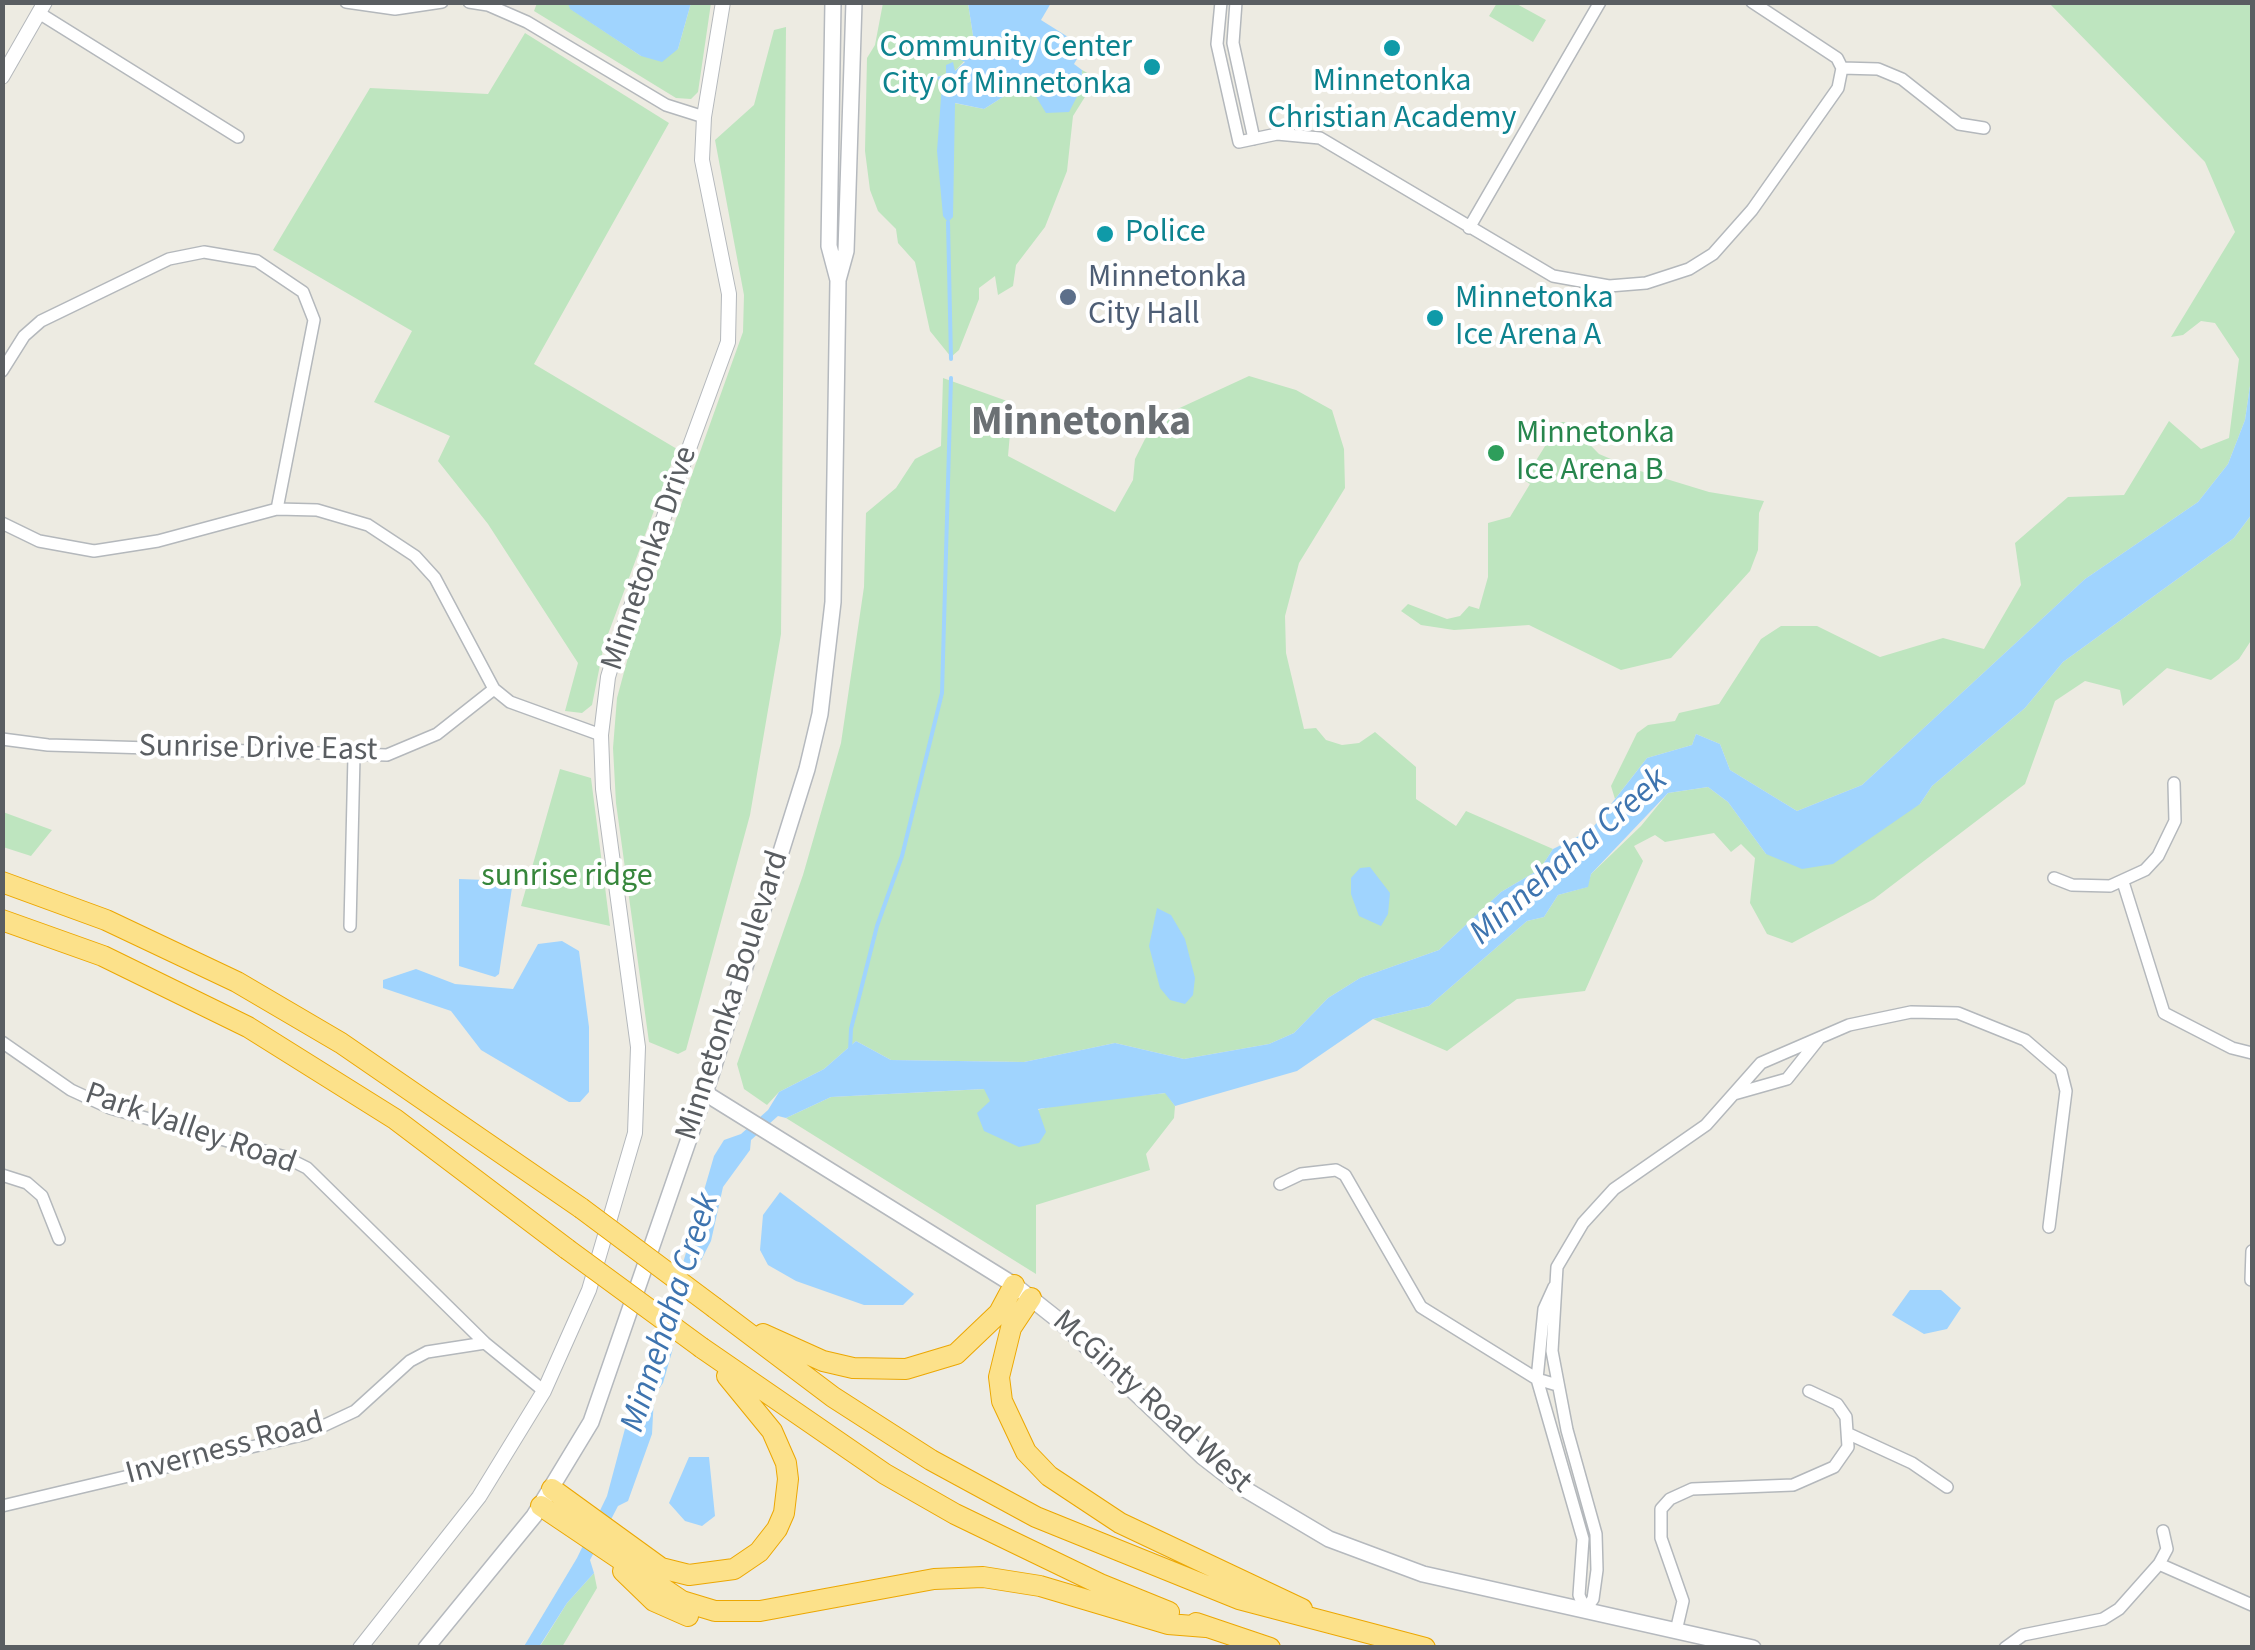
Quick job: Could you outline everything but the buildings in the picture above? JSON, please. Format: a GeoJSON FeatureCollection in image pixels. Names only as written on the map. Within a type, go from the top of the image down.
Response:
{"type":"FeatureCollection","features":[{"type":"Feature","properties":{"kind":"highway"},"geometry":{"type":"LineString","coordinates":[[2,882],[106,920],[253,991],[341,1043],[581,1208],[833,1397],[932,1460],[1036,1517],[1239,1600],[1426,1648]]}},
{"type":"Feature","properties":{"kind":"highway"},"geometry":{"type":"LineString","coordinates":[[2,920],[103,956],[262,1035],[395,1119],[702,1348],[886,1474],[955,1514],[1100,1584],[1206,1628],[1270,1648]]}},
{"type":"Feature","properties":{"kind":"highway"},"geometry":{"type":"LineString","coordinates":[[715,1308],[823,1361],[853,1368],[906,1368],[956,1354],[1023,1292]]}},
{"type":"Feature","properties":{"kind":"highway"},"geometry":{"type":"LineString","coordinates":[[1023,1292],[998,1377],[1002,1401],[1026,1452],[1049,1476],[1120,1523],[1268,1590],[1334,1627]]}},
{"type":"Feature","properties":{"kind":"highway"},"geometry":{"type":"LineString","coordinates":[[546,1498],[661,1568],[689,1575],[720,1573],[759,1552],[784,1512],[786,1462],[759,1411],[702,1348]]}},
{"type":"Feature","properties":{"kind":"highway"},"geometry":{"type":"LineString","coordinates":[[546,1498],[682,1601],[715,1612],[760,1611],[934,1579],[1018,1582],[1168,1624],[1206,1628]]}},
{"type":"Feature","properties":{"kind":"main road","name":"Minnetonka Boulevard"},"geometry":{"type":"LineString","coordinates":[[833,2],[829,246],[838,280]]}},
{"type":"Feature","properties":{"kind":"main road","name":"Minnetonka Boulevard"},"geometry":{"type":"LineString","coordinates":[[426,1648],[546,1498],[591,1422],[705,1093],[801,787],[820,714],[834,602],[838,280],[846,251],[854,2]]}},
{"type":"Feature","properties":{"kind":"main road","name":"McGinty Road West"},"geometry":{"type":"LineString","coordinates":[[705,1093],[1023,1292],[1203,1457],[1286,1515],[1375,1559],[1472,1586],[1753,1648]]}},
{"type":"Feature","properties":{"kind":"street"},"geometry":{"type":"LineString","coordinates":[[346,2],[395,9],[442,2]]}},
{"type":"Feature","properties":{"kind":"street"},"geometry":{"type":"LineString","coordinates":[[468,2],[488,4],[527,22],[666,105],[704,116]]}},
{"type":"Feature","properties":{"kind":"street","name":"Minnetonka Drive"},"geometry":{"type":"LineString","coordinates":[[360,1648],[479,1497],[544,1391],[575,1327],[631,1150],[639,1096],[638,1047],[603,788],[601,735],[608,677],[620,637],[728,342],[728,294],[702,160],[704,116],[723,2]]}},
{"type":"Feature","properties":{"kind":"street"},"geometry":{"type":"LineString","coordinates":[[1221,2],[1218,44],[1240,142],[1293,134],[1320,138],[1540,268],[1578,283],[1626,286],[1662,278],[1713,254],[1752,210],[1831,100],[1842,68]]}},
{"type":"Feature","properties":{"kind":"street"},"geometry":{"type":"LineString","coordinates":[[1236,2],[1232,43],[1254,139]]}},
{"type":"Feature","properties":{"kind":"street"},"geometry":{"type":"LineString","coordinates":[[1470,228],[1600,2]]}},
{"type":"Feature","properties":{"kind":"street"},"geometry":{"type":"LineString","coordinates":[[1752,2],[1832,52],[1842,68]]}},
{"type":"Feature","properties":{"kind":"street"},"geometry":{"type":"LineString","coordinates":[[2,77],[42,8],[238,137]]}},
{"type":"Feature","properties":{"kind":"street"},"geometry":{"type":"LineString","coordinates":[[1842,68],[1878,69],[1902,79],[1959,124],[1984,128]]}},
{"type":"Feature","properties":{"kind":"street"},"geometry":{"type":"LineString","coordinates":[[2,372],[24,336],[41,321],[169,259],[204,252],[257,261],[303,292],[314,320],[277,510]]}},
{"type":"Feature","properties":{"kind":"street"},"geometry":{"type":"LineString","coordinates":[[2,523],[39,541],[94,551],[158,541],[277,510],[318,510],[354,520],[392,538],[416,556],[447,595],[494,689],[510,702],[601,735]]}},
{"type":"Feature","properties":{"kind":"street","name":"Sunrise Drive East"},"geometry":{"type":"LineString","coordinates":[[2,739],[48,745],[386,754],[420,743],[494,689]]}},
{"type":"Feature","properties":{"kind":"street"},"geometry":{"type":"LineString","coordinates":[[350,926],[354,756]]}},
{"type":"Feature","properties":{"kind":"street"},"geometry":{"type":"LineString","coordinates":[[2054,878],[2090,888],[2123,882],[2145,870],[2168,840],[2175,821],[2174,783]]}},
{"type":"Feature","properties":{"kind":"street"},"geometry":{"type":"LineString","coordinates":[[2123,882],[2164,1013],[2232,1048],[2252,1053]]}},
{"type":"Feature","properties":{"kind":"street"},"geometry":{"type":"LineString","coordinates":[[1585,1610],[1580,1595],[1584,1539],[1538,1379],[1544,1309],[1568,1244],[1598,1204],[1631,1176],[1696,1134],[1762,1063],[1821,1036],[1882,1016],[1940,1012],[2000,1028],[2047,1055],[2061,1071],[2066,1091],[2049,1227]]}},
{"type":"Feature","properties":{"kind":"street"},"geometry":{"type":"LineString","coordinates":[[1734,1094],[1787,1078],[1821,1036]]}},
{"type":"Feature","properties":{"kind":"street","name":"Park Valley Road"},"geometry":{"type":"LineString","coordinates":[[2,1042],[71,1090],[110,1108],[285,1157],[307,1168],[485,1343],[544,1391]]}},
{"type":"Feature","properties":{"kind":"street"},"geometry":{"type":"LineString","coordinates":[[1280,1184],[1301,1174],[1336,1170],[1345,1176],[1414,1300],[1538,1379],[1557,1384]]}},
{"type":"Feature","properties":{"kind":"street"},"geometry":{"type":"LineString","coordinates":[[2,1175],[26,1183],[42,1196],[59,1240]]}},
{"type":"Feature","properties":{"kind":"street"},"geometry":{"type":"LineString","coordinates":[[2251,1280],[2252,1251]]}},
{"type":"Feature","properties":{"kind":"street"},"geometry":{"type":"LineString","coordinates":[[1554,1288],[1552,1352],[1557,1384],[1596,1534],[1593,1599],[1585,1610]]}},
{"type":"Feature","properties":{"kind":"street","name":"Inverness Road"},"geometry":{"type":"LineString","coordinates":[[2,1506],[306,1434],[356,1410],[410,1361],[427,1352],[485,1343]]}},
{"type":"Feature","properties":{"kind":"street"},"geometry":{"type":"LineString","coordinates":[[1676,1631],[1683,1601],[1658,1522],[1670,1499],[1705,1486],[1771,1487],[1808,1481],[1842,1458],[1849,1434],[1837,1404],[1809,1391]]}},
{"type":"Feature","properties":{"kind":"street"},"geometry":{"type":"LineString","coordinates":[[1849,1434],[1912,1463],[1947,1487]]}},
{"type":"Feature","properties":{"kind":"street"},"geometry":{"type":"LineString","coordinates":[[2006,1648],[2023,1636],[2102,1619],[2134,1596],[2167,1549],[2163,1531]]}},
{"type":"Feature","properties":{"kind":"street"},"geometry":{"type":"LineString","coordinates":[[2159,1564],[2252,1605]]}},
{"type":"Feature","properties":{"kind":"green space"},"geometry":{"type":"Polygon","coordinates":[[[537,3],[568,3],[571,9],[641,56],[678,49],[691,3],[711,3],[698,92],[691,99],[676,98],[534,11],[537,3]]]}},
{"type":"Feature","properties":{"kind":"green space"},"geometry":{"type":"Polygon","coordinates":[[[883,3],[968,3],[974,42],[970,55],[954,72],[937,77],[954,103],[984,109],[1014,90],[1026,89],[1035,95],[1081,89],[1082,70],[1093,76],[1093,84],[1073,116],[1067,171],[1045,227],[1016,265],[1013,286],[998,295],[995,276],[979,288],[979,299],[959,350],[951,357],[930,331],[915,262],[898,243],[896,229],[878,211],[870,190],[865,151],[867,58],[875,45],[883,3]]]}},
{"type":"Feature","properties":{"kind":"green space"},"geometry":{"type":"Polygon","coordinates":[[[1497,3],[1515,3],[1546,20],[1533,42],[1489,16],[1497,3]]]}},
{"type":"Feature","properties":{"kind":"green space"},"geometry":{"type":"Polygon","coordinates":[[[2049,3],[2252,3],[2252,372],[2245,420],[2228,464],[2198,502],[2085,579],[1862,785],[1797,811],[1730,770],[1720,744],[1696,734],[1692,745],[1647,758],[1615,799],[1611,786],[1637,733],[1648,725],[1675,721],[1679,713],[1719,704],[1761,639],[1781,626],[1817,626],[1880,657],[1943,638],[1984,649],[2021,585],[2015,543],[2068,497],[2124,495],[2169,421],[2201,449],[2229,438],[2239,359],[2215,323],[2201,321],[2183,335],[2171,337],[2235,232],[2205,162],[2049,3]]]}},
{"type":"Feature","properties":{"kind":"green space"},"geometry":{"type":"Polygon","coordinates":[[[786,27],[781,634],[750,815],[686,1050],[678,1054],[649,1042],[616,803],[613,748],[617,698],[633,639],[743,332],[744,295],[715,140],[754,105],[774,30],[786,27]]]}},
{"type":"Feature","properties":{"kind":"green space"},"geometry":{"type":"Polygon","coordinates":[[[525,33],[669,123],[534,364],[677,449],[604,645],[592,705],[582,713],[565,711],[578,663],[488,524],[438,461],[450,436],[374,402],[412,331],[273,250],[370,88],[488,94],[525,33]]]}},
{"type":"Feature","properties":{"kind":"green space"},"geometry":{"type":"Polygon","coordinates":[[[1249,376],[1296,390],[1332,410],[1344,449],[1345,488],[1299,563],[1285,616],[1286,653],[1304,729],[1316,728],[1326,740],[1342,745],[1359,743],[1375,732],[1416,767],[1416,799],[1456,826],[1466,811],[1553,849],[1540,869],[1501,892],[1439,950],[1360,978],[1328,998],[1294,1033],[1269,1044],[1184,1059],[1115,1043],[1024,1062],[891,1060],[856,1041],[824,1069],[779,1092],[767,1105],[744,1089],[737,1064],[803,875],[841,743],[864,587],[866,513],[896,488],[915,459],[941,446],[943,378],[1007,401],[1012,411],[1008,456],[1115,512],[1133,480],[1135,459],[1145,439],[1171,412],[1249,376]]]}},
{"type":"Feature","properties":{"kind":"green space"},"geometry":{"type":"Polygon","coordinates":[[[1560,422],[1568,422],[1599,454],[1637,470],[1709,492],[1764,501],[1759,513],[1758,550],[1750,571],[1671,658],[1621,670],[1529,625],[1454,630],[1421,625],[1401,611],[1408,604],[1447,619],[1460,616],[1469,606],[1479,609],[1488,577],[1488,523],[1510,517],[1530,484],[1524,480],[1560,422]]]}},
{"type":"Feature","properties":{"kind":"green space"},"geometry":{"type":"Polygon","coordinates":[[[2252,514],[2252,639],[2239,659],[2211,680],[2167,668],[2123,706],[2120,690],[2085,681],[2055,701],[2025,784],[1874,899],[1792,943],[1767,934],[1750,903],[1755,858],[1741,844],[1731,852],[1714,833],[1665,842],[1655,835],[1634,846],[1643,861],[1585,991],[1517,999],[1447,1051],[1373,1019],[1429,1006],[1527,921],[1544,917],[1558,895],[1587,887],[1591,874],[1641,826],[1668,793],[1708,787],[1728,802],[1766,854],[1920,804],[1932,786],[2025,708],[2063,662],[2234,538],[2252,514]]]}},
{"type":"Feature","properties":{"kind":"green space","name":"sunrise ridge"},"geometry":{"type":"Polygon","coordinates":[[[560,769],[591,778],[610,926],[521,906],[560,769]]]}},
{"type":"Feature","properties":{"kind":"green space"},"geometry":{"type":"Polygon","coordinates":[[[3,812],[52,830],[31,856],[3,847],[3,812]]]}},
{"type":"Feature","properties":{"kind":"green space"},"geometry":{"type":"Polygon","coordinates":[[[985,1089],[991,1101],[1045,1133],[1037,1110],[1062,1104],[1166,1093],[1175,1106],[1174,1118],[1146,1154],[1150,1170],[1036,1205],[1036,1274],[786,1118],[831,1097],[985,1089]]]}},
{"type":"Feature","properties":{"kind":"green space"},"geometry":{"type":"Polygon","coordinates":[[[594,1573],[597,1588],[562,1647],[539,1648],[567,1603],[594,1573]]]}},
{"type":"Feature","properties":{"kind":"water"},"geometry":{"type":"Polygon","coordinates":[[[568,3],[691,3],[678,49],[662,62],[641,56],[570,9],[568,3]]]}},
{"type":"Feature","properties":{"kind":"water"},"geometry":{"type":"Polygon","coordinates":[[[968,3],[1051,3],[1041,20],[1084,47],[1074,64],[1082,70],[1081,89],[1069,112],[1046,113],[1035,95],[1025,89],[1014,90],[984,109],[955,103],[953,217],[948,222],[943,216],[937,151],[942,84],[936,77],[946,75],[946,65],[953,62],[955,71],[965,62],[959,59],[961,54],[970,54],[974,42],[968,3]]]}},
{"type":"Feature","properties":{"kind":"water","name":"Minnehaha Creek"},"geometry":{"type":"Polygon","coordinates":[[[2252,372],[2252,514],[2234,538],[2063,662],[2025,708],[1932,786],[1920,804],[1833,864],[1802,869],[1766,854],[1728,802],[1708,787],[1668,793],[1591,874],[1588,887],[1558,895],[1544,917],[1527,921],[1429,1006],[1373,1019],[1297,1071],[1175,1106],[1165,1093],[1038,1109],[1046,1132],[1039,1143],[1019,1147],[984,1131],[977,1113],[990,1101],[984,1089],[831,1097],[786,1118],[778,1116],[751,1140],[750,1150],[723,1187],[711,1241],[695,1272],[663,1383],[654,1396],[652,1434],[628,1501],[618,1506],[590,1560],[594,1573],[567,1603],[539,1647],[523,1648],[577,1558],[607,1496],[634,1395],[683,1263],[714,1156],[724,1140],[741,1134],[768,1110],[779,1092],[824,1069],[856,1041],[891,1060],[1024,1062],[1115,1043],[1184,1059],[1269,1044],[1294,1033],[1328,998],[1360,978],[1439,950],[1501,892],[1540,869],[1553,849],[1591,830],[1647,758],[1692,745],[1696,734],[1720,744],[1730,770],[1797,811],[1862,785],[2085,579],[2198,502],[2228,464],[2245,420],[2252,372]]]}},
{"type":"Feature","properties":{"kind":"water"},"geometry":{"type":"Polygon","coordinates":[[[1370,867],[1390,893],[1388,914],[1381,926],[1359,916],[1351,894],[1351,878],[1360,868],[1370,867]]]}},
{"type":"Feature","properties":{"kind":"water"},"geometry":{"type":"Polygon","coordinates":[[[459,879],[513,881],[499,974],[495,977],[459,966],[459,879]]]}},
{"type":"Feature","properties":{"kind":"water"},"geometry":{"type":"Polygon","coordinates":[[[1157,908],[1171,915],[1185,939],[1195,978],[1193,995],[1185,1004],[1170,1000],[1160,988],[1149,946],[1157,908]]]}},
{"type":"Feature","properties":{"kind":"water"},"geometry":{"type":"Polygon","coordinates":[[[562,941],[579,951],[589,1027],[589,1092],[580,1102],[569,1102],[481,1050],[451,1011],[383,988],[383,980],[416,969],[455,984],[513,989],[538,944],[562,941]]]}},
{"type":"Feature","properties":{"kind":"water"},"geometry":{"type":"Polygon","coordinates":[[[780,1192],[914,1294],[903,1305],[864,1305],[796,1281],[768,1265],[760,1250],[763,1215],[780,1192]]]}},
{"type":"Feature","properties":{"kind":"water"},"geometry":{"type":"Polygon","coordinates":[[[1910,1290],[1941,1290],[1961,1308],[1947,1329],[1924,1334],[1892,1315],[1910,1290]]]}},
{"type":"Feature","properties":{"kind":"water"},"geometry":{"type":"Polygon","coordinates":[[[689,1457],[709,1457],[715,1516],[702,1526],[685,1521],[669,1503],[689,1457]]]}},
{"type":"Feature","properties":{"kind":"pier"},"geometry":{"type":"Polygon","coordinates":[[[678,1261],[699,1276],[676,1350],[652,1332],[678,1261]]]}},
{"type":"Feature","properties":{"kind":"waterway"},"geometry":{"type":"LineString","coordinates":[[948,222],[951,359]]}},
{"type":"Feature","properties":{"kind":"waterway"},"geometry":{"type":"LineString","coordinates":[[850,1051],[851,1029],[877,926],[902,856],[942,693],[951,378]]}},
{"type":"Feature","properties":{"kind":"place","name":"Minnetonka Christian Academy"},"geometry":{"type":"Point","coordinates":[1392,48]}},
{"type":"Feature","properties":{"kind":"place","name":"Community Center City of Minnetonka"},"geometry":{"type":"Point","coordinates":[1152,67]}},
{"type":"Feature","properties":{"kind":"place","name":"Police"},"geometry":{"type":"Point","coordinates":[1105,234]}},
{"type":"Feature","properties":{"kind":"place","name":"Minnetonka City Hall"},"geometry":{"type":"Point","coordinates":[1068,297]}},
{"type":"Feature","properties":{"kind":"place","name":"Minnetonka Ice Arena A"},"geometry":{"type":"Point","coordinates":[1435,318]}},
{"type":"Feature","properties":{"kind":"place","name":"Minnetonka Ice Arena B"},"geometry":{"type":"Point","coordinates":[1496,453]}},
{"type":"Feature","properties":{"kind":"district","name":"Minnetonka"},"geometry":{"type":"Point","coordinates":[1081,425]}}]}
